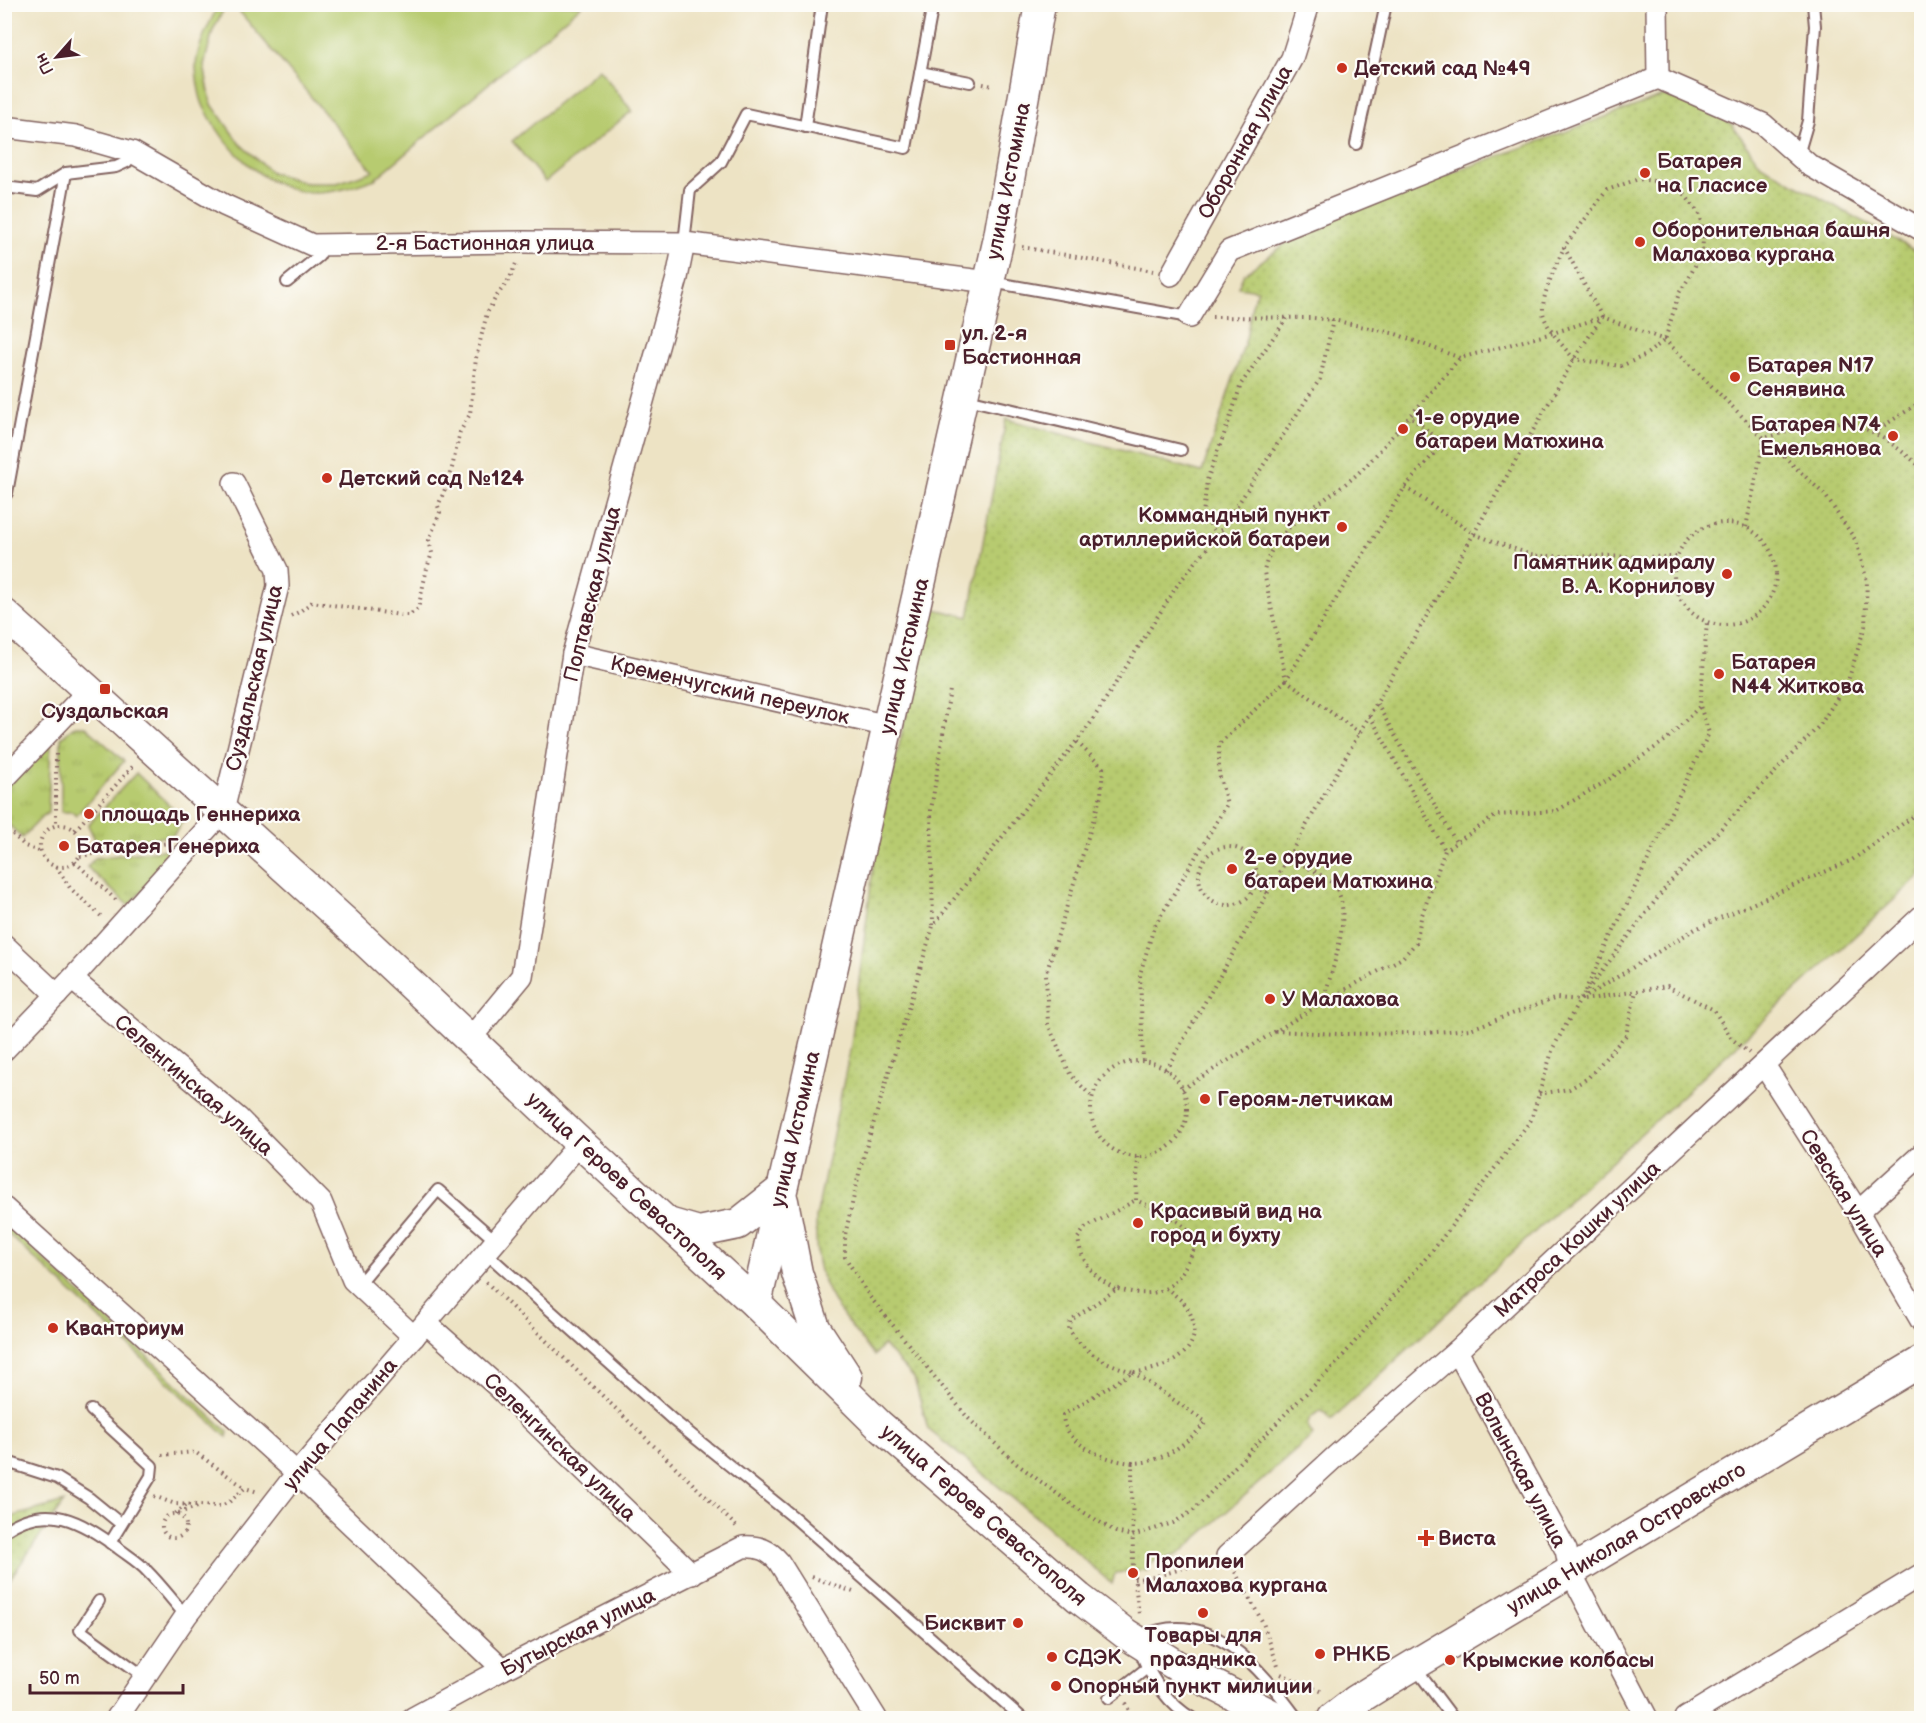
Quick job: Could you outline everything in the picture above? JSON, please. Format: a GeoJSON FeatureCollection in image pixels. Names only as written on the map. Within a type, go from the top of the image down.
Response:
{"type":"FeatureCollection","features":[{"type":"Feature","properties":{"kind":"main road","name":"улица Истомина"},"geometry":{"type":"LineString","coordinates":[[756,1304],[989,282],[1007,233],[1041,4]]}},
{"type":"Feature","properties":{"kind":"main road","name":"улица Героев Севастополя"},"geometry":{"type":"LineString","coordinates":[[4,614],[224,811],[756,1304],[878,1424],[1078,1598],[1137,1629],[1178,1666],[1278,1719]]}},
{"type":"Feature","properties":{"kind":"main road"},"geometry":{"type":"LineString","coordinates":[[668,1224],[699,1232],[738,1224],[781,1190],[797,1273],[815,1328],[878,1424]]}},
{"type":"Feature","properties":{"kind":"main road","name":"улица Николая Островского"},"geometry":{"type":"LineString","coordinates":[[1333,1719],[1354,1701],[1922,1361]]}},
{"type":"Feature","properties":{"kind":"street","name":"Оборонная улица"},"geometry":{"type":"LineString","coordinates":[[1171,275],[1292,58],[1309,4]]}},
{"type":"Feature","properties":{"kind":"street"},"geometry":{"type":"LineString","coordinates":[[1657,4],[1658,78]]}},
{"type":"Feature","properties":{"kind":"street"},"geometry":{"type":"LineString","coordinates":[[1189,316],[1229,251],[1658,78],[1763,124],[1809,165],[1922,230]]}},
{"type":"Feature","properties":{"kind":"street","name":"2-я Бастионная улица"},"geometry":{"type":"LineString","coordinates":[[4,127],[76,136],[132,152],[224,205],[312,245],[522,242],[684,243],[989,282]]}},
{"type":"Feature","properties":{"kind":"street","name":"Полтавская улица"},"geometry":{"type":"LineString","coordinates":[[470,1039],[522,976],[573,654],[677,278],[684,243]]}},
{"type":"Feature","properties":{"kind":"street","name":"Суздальская улица"},"geometry":{"type":"LineString","coordinates":[[224,811],[278,586],[278,574],[234,483]]}},
{"type":"Feature","properties":{"kind":"street","name":"Кременчугский переулок"},"geometry":{"type":"LineString","coordinates":[[573,654],[888,726]]}},
{"type":"Feature","properties":{"kind":"street"},"geometry":{"type":"LineString","coordinates":[[4,779],[89,690]]}},
{"type":"Feature","properties":{"kind":"street"},"geometry":{"type":"LineString","coordinates":[[4,1050],[72,979],[224,811]]}},
{"type":"Feature","properties":{"kind":"street","name":"Матроса Кошки улица"},"geometry":{"type":"LineString","coordinates":[[1227,1556],[1336,1456],[1457,1351],[1922,916]]}},
{"type":"Feature","properties":{"kind":"street"},"geometry":{"type":"LineString","coordinates":[[4,945],[57,995]]}},
{"type":"Feature","properties":{"kind":"street","name":"Селенгинская улица"},"geometry":{"type":"LineString","coordinates":[[72,979],[238,1118],[321,1202],[353,1280],[358,1285],[497,1386],[692,1574]]}},
{"type":"Feature","properties":{"kind":"street","name":"Севская улица"},"geometry":{"type":"LineString","coordinates":[[1764,1065],[1858,1212],[1922,1322]]}},
{"type":"Feature","properties":{"kind":"street","name":"улица Папанина"},"geometry":{"type":"LineString","coordinates":[[117,1719],[186,1616],[297,1473],[580,1143]]}},
{"type":"Feature","properties":{"kind":"street"},"geometry":{"type":"LineString","coordinates":[[1858,1212],[1922,1154]]}},
{"type":"Feature","properties":{"kind":"street"},"geometry":{"type":"LineString","coordinates":[[4,1208],[297,1473],[503,1669]]}},
{"type":"Feature","properties":{"kind":"street","name":"Волынская улица"},"geometry":{"type":"LineString","coordinates":[[1457,1351],[1566,1550],[1570,1571],[1647,1719]]}},
{"type":"Feature","properties":{"kind":"street"},"geometry":{"type":"LineString","coordinates":[[751,1547],[772,1554],[779,1562],[876,1719]]}},
{"type":"Feature","properties":{"kind":"street","name":"Бутырская улица"},"geometry":{"type":"LineString","coordinates":[[413,1719],[503,1669],[692,1574],[751,1547]]}},
{"type":"Feature","properties":{"kind":"street"},"geometry":{"type":"LineString","coordinates":[[1685,1719],[1922,1574]]}},
{"type":"Feature","properties":{"kind":"lane"},"geometry":{"type":"LineString","coordinates":[[805,127],[822,4]]}},
{"type":"Feature","properties":{"kind":"lane"},"geometry":{"type":"LineString","coordinates":[[684,243],[690,190],[721,162],[746,114],[906,148],[933,4]]}},
{"type":"Feature","properties":{"kind":"lane"},"geometry":{"type":"LineString","coordinates":[[1356,144],[1386,4]]}},
{"type":"Feature","properties":{"kind":"lane"},"geometry":{"type":"LineString","coordinates":[[1798,155],[1808,121],[1815,26],[1813,4]]}},
{"type":"Feature","properties":{"kind":"lane"},"geometry":{"type":"LineString","coordinates":[[920,72],[970,82]]}},
{"type":"Feature","properties":{"kind":"lane"},"geometry":{"type":"LineString","coordinates":[[4,187],[37,191],[66,173],[116,167],[127,162],[132,152]]}},
{"type":"Feature","properties":{"kind":"lane"},"geometry":{"type":"LineString","coordinates":[[6,495],[66,173]]}},
{"type":"Feature","properties":{"kind":"lane"},"geometry":{"type":"LineString","coordinates":[[287,282],[319,256],[325,245]]}},
{"type":"Feature","properties":{"kind":"lane"},"geometry":{"type":"LineString","coordinates":[[989,282],[1189,316]]}},
{"type":"Feature","properties":{"kind":"lane"},"geometry":{"type":"LineString","coordinates":[[962,398],[1181,450]]}},
{"type":"Feature","properties":{"kind":"lane"},"geometry":{"type":"LineString","coordinates":[[358,1285],[438,1190],[485,1254],[673,1420],[796,1519],[1022,1719]]}},
{"type":"Feature","properties":{"kind":"lane"},"geometry":{"type":"LineString","coordinates":[[91,1410],[152,1466],[151,1476],[110,1543]]}},
{"type":"Feature","properties":{"kind":"lane"},"geometry":{"type":"LineString","coordinates":[[4,1461],[57,1478],[89,1498],[122,1524]]}},
{"type":"Feature","properties":{"kind":"lane"},"geometry":{"type":"LineString","coordinates":[[4,1531],[30,1519],[53,1516],[76,1521],[146,1569],[186,1616]]}},
{"type":"Feature","properties":{"kind":"lane"},"geometry":{"type":"LineString","coordinates":[[99,1601],[80,1630],[145,1677]]}},
{"type":"Feature","properties":{"kind":"lane"},"geometry":{"type":"LineString","coordinates":[[1192,1719],[1168,1701],[1147,1668],[1137,1629],[1171,1628],[1212,1634],[1243,1655],[1258,1670],[1297,1719]]}},
{"type":"Feature","properties":{"kind":"lane"},"geometry":{"type":"LineString","coordinates":[[1109,1698],[1147,1668]]}},
{"type":"Feature","properties":{"kind":"lane"},"geometry":{"type":"LineString","coordinates":[[1416,1669],[1453,1719]]}},
{"type":"Feature","properties":{"kind":"path"},"geometry":{"type":"LineString","coordinates":[[1638,179],[1664,182],[1682,191],[1698,212],[1704,231],[1702,251],[1679,293],[1665,340],[1644,356],[1621,366],[1574,359],[1553,333],[1543,312],[1549,282],[1564,248],[1607,190],[1638,179]]}},
{"type":"Feature","properties":{"kind":"path"},"geometry":{"type":"LineString","coordinates":[[1007,233],[1171,275]]}},
{"type":"Feature","properties":{"kind":"path"},"geometry":{"type":"LineString","coordinates":[[268,625],[299,612],[312,602],[400,615],[409,615],[418,609],[432,553],[429,540],[440,512],[438,506],[450,477],[460,432],[470,414],[477,358],[487,313],[517,264],[522,242]]}},
{"type":"Feature","properties":{"kind":"path"},"geometry":{"type":"LineString","coordinates":[[1564,248],[1602,317]]}},
{"type":"Feature","properties":{"kind":"path"},"geometry":{"type":"LineString","coordinates":[[1189,316],[1333,320],[1396,334],[1460,358]]}},
{"type":"Feature","properties":{"kind":"path"},"geometry":{"type":"LineString","coordinates":[[1166,1070],[1574,359],[1602,317]]}},
{"type":"Feature","properties":{"kind":"path"},"geometry":{"type":"LineString","coordinates":[[1360,733],[1286,680],[1264,572],[1267,556],[1280,538],[1304,515],[1355,476],[1460,358],[1602,317],[1665,340],[1825,495],[1856,541],[1867,581],[1865,626],[1848,681],[1820,725],[1669,883],[1581,1000]]}},
{"type":"Feature","properties":{"kind":"path"},"geometry":{"type":"LineString","coordinates":[[1217,536],[1203,514],[1207,480],[1241,384],[1287,318]]}},
{"type":"Feature","properties":{"kind":"path"},"geometry":{"type":"LineString","coordinates":[[933,926],[1077,742],[1178,585],[1217,536],[1320,379],[1333,320]]}},
{"type":"Feature","properties":{"kind":"path"},"geometry":{"type":"LineString","coordinates":[[1874,432],[1922,401]]}},
{"type":"Feature","properties":{"kind":"path"},"geometry":{"type":"LineString","coordinates":[[1143,1061],[1140,974],[1154,927],[1227,804],[1219,774],[1219,744],[1286,680],[1405,487],[1443,443],[1410,416]]}},
{"type":"Feature","properties":{"kind":"path"},"geometry":{"type":"LineString","coordinates":[[1764,438],[1831,422],[1854,425],[1874,432],[1893,443],[1922,468]]}},
{"type":"Feature","properties":{"kind":"path"},"geometry":{"type":"LineString","coordinates":[[1746,527],[1764,438]]}},
{"type":"Feature","properties":{"kind":"path"},"geometry":{"type":"LineString","coordinates":[[1405,487],[1474,534],[1534,556],[1677,557]]}},
{"type":"Feature","properties":{"kind":"path"},"geometry":{"type":"LineString","coordinates":[[1719,523],[1746,527],[1759,536],[1772,555],[1776,578],[1772,593],[1764,607],[1752,617],[1738,623],[1723,625],[1707,622],[1683,603],[1676,588],[1674,572],[1677,557],[1683,544],[1705,527],[1719,523]]}},
{"type":"Feature","properties":{"kind":"path"},"geometry":{"type":"LineString","coordinates":[[950,690],[931,810],[933,926],[861,1165],[845,1235],[845,1257],[870,1297],[968,1418],[1017,1464],[1075,1507],[1116,1532],[1132,1536],[1173,1523],[1194,1510],[1335,1365],[1437,1245],[1531,1120],[1553,1048],[1581,1000],[1709,733],[1700,706],[1707,622]]}},
{"type":"Feature","properties":{"kind":"path"},"geometry":{"type":"LineString","coordinates":[[1377,704],[1456,842]]}},
{"type":"Feature","properties":{"kind":"path"},"geometry":{"type":"LineString","coordinates":[[1182,1089],[1323,1002],[1402,958],[1416,943],[1421,918],[1445,850],[1497,815],[1556,811],[1608,780],[1666,740],[1700,706]]}},
{"type":"Feature","properties":{"kind":"path"},"geometry":{"type":"LineString","coordinates":[[1370,716],[1445,850]]}},
{"type":"Feature","properties":{"kind":"path"},"geometry":{"type":"LineString","coordinates":[[56,725],[56,825]]}},
{"type":"Feature","properties":{"kind":"path"},"geometry":{"type":"LineString","coordinates":[[1077,742],[1103,768],[1101,795],[1046,974],[1048,1023],[1070,1074],[1092,1097]]}},
{"type":"Feature","properties":{"kind":"path"},"geometry":{"type":"LineString","coordinates":[[75,830],[136,763]]}},
{"type":"Feature","properties":{"kind":"path"},"geometry":{"type":"LineString","coordinates":[[1581,1000],[1695,929],[1852,860],[1922,810]]}},
{"type":"Feature","properties":{"kind":"path"},"geometry":{"type":"LineString","coordinates":[[4,826],[25,846],[42,852],[50,863],[56,866],[75,862],[80,856],[82,842],[75,830],[56,825],[45,833],[42,839],[42,852]]}},
{"type":"Feature","properties":{"kind":"path"},"geometry":{"type":"LineString","coordinates":[[80,856],[199,838]]}},
{"type":"Feature","properties":{"kind":"path"},"geometry":{"type":"LineString","coordinates":[[1220,848],[1238,848],[1253,860],[1257,877],[1250,895],[1242,901],[1223,904],[1214,901],[1201,886],[1199,877],[1205,858],[1220,848]]}},
{"type":"Feature","properties":{"kind":"path"},"geometry":{"type":"LineString","coordinates":[[1199,854],[1205,858]]}},
{"type":"Feature","properties":{"kind":"path"},"geometry":{"type":"LineString","coordinates":[[1288,857],[1333,883],[1343,906],[1339,945],[1323,1002]]}},
{"type":"Feature","properties":{"kind":"path"},"geometry":{"type":"LineString","coordinates":[[75,862],[131,914]]}},
{"type":"Feature","properties":{"kind":"path"},"geometry":{"type":"LineString","coordinates":[[56,866],[70,888],[116,930]]}},
{"type":"Feature","properties":{"kind":"path"},"geometry":{"type":"LineString","coordinates":[[1255,887],[1268,893]]}},
{"type":"Feature","properties":{"kind":"path"},"geometry":{"type":"LineString","coordinates":[[1275,1032],[1425,1033],[1470,1029],[1557,998],[1581,1000],[1667,986],[1714,1010],[1732,1039],[1764,1065]]}},
{"type":"Feature","properties":{"kind":"path"},"geometry":{"type":"LineString","coordinates":[[1539,1094],[1569,1089],[1588,1078],[1626,1035],[1636,991]]}},
{"type":"Feature","properties":{"kind":"path"},"geometry":{"type":"LineString","coordinates":[[1143,1061],[1155,1064],[1175,1078],[1182,1089],[1187,1110],[1184,1125],[1177,1138],[1166,1149],[1153,1155],[1138,1157],[1124,1155],[1111,1148],[1094,1126],[1091,1112],[1092,1097],[1106,1073],[1124,1064],[1143,1061]]}},
{"type":"Feature","properties":{"kind":"path"},"geometry":{"type":"LineString","coordinates":[[1136,1200],[1138,1157]]}},
{"type":"Feature","properties":{"kind":"path"},"geometry":{"type":"LineString","coordinates":[[1136,1200],[1169,1217],[1193,1234],[1196,1244],[1190,1259],[1168,1289],[1140,1293],[1118,1289],[1104,1283],[1094,1275],[1079,1251],[1078,1238],[1085,1228],[1136,1200]]}},
{"type":"Feature","properties":{"kind":"path"},"geometry":{"type":"LineString","coordinates":[[485,1254],[751,1547]]}},
{"type":"Feature","properties":{"kind":"path"},"geometry":{"type":"LineString","coordinates":[[1118,1289],[1071,1320],[1068,1329],[1079,1344],[1096,1357],[1133,1372],[1206,1422],[1195,1435],[1168,1454],[1150,1462],[1132,1463],[1108,1458],[1086,1447],[1068,1431],[1063,1424],[1063,1415],[1133,1372],[1167,1365],[1187,1351],[1193,1340],[1194,1328],[1188,1308],[1168,1289]]}},
{"type":"Feature","properties":{"kind":"path"},"geometry":{"type":"LineString","coordinates":[[142,1457],[195,1452],[245,1488],[255,1489],[261,1493]]}},
{"type":"Feature","properties":{"kind":"path"},"geometry":{"type":"LineString","coordinates":[[1132,1463],[1133,1570]]}},
{"type":"Feature","properties":{"kind":"path"},"geometry":{"type":"LineString","coordinates":[[142,1491],[175,1504],[221,1506],[245,1488]]}},
{"type":"Feature","properties":{"kind":"path"},"geometry":{"type":"LineString","coordinates":[[176,1514],[186,1505]]}},
{"type":"Feature","properties":{"kind":"path"},"geometry":{"type":"LineString","coordinates":[[176,1514],[185,1521],[186,1529],[179,1538],[171,1538],[163,1530],[163,1522],[168,1516],[204,1505]]}},
{"type":"Feature","properties":{"kind":"path"},"geometry":{"type":"LineString","coordinates":[[1137,1629],[1134,1578],[1150,1578],[1227,1556],[1263,1623],[1280,1673]]}},
{"type":"Feature","properties":{"kind":"green space"},"geometry":{"type":"Polygon","coordinates":[[[219,5],[226,5],[213,30],[204,65],[211,103],[239,143],[271,172],[306,183],[337,183],[373,171],[234,5],[582,5],[375,179],[340,190],[313,193],[288,188],[259,173],[223,137],[205,109],[201,100],[196,62],[204,36],[219,5]]]}},
{"type":"Feature","properties":{"kind":"green space"},"geometry":{"type":"Polygon","coordinates":[[[599,69],[632,111],[545,182],[512,141],[599,69]]]}},
{"type":"Feature","properties":{"kind":"green space"},"geometry":{"type":"Polygon","coordinates":[[[1663,96],[1697,103],[1712,110],[1732,125],[1761,165],[1921,254],[1921,875],[1331,1420],[1326,1413],[1320,1411],[1313,1416],[1308,1427],[1313,1435],[1180,1553],[1151,1562],[1147,1571],[1115,1573],[1112,1584],[1042,1522],[928,1429],[914,1378],[883,1345],[874,1356],[831,1296],[821,1274],[818,1260],[816,1218],[851,1045],[875,852],[930,608],[969,617],[1006,419],[1202,472],[1246,339],[1252,305],[1258,290],[1238,287],[1244,274],[1312,224],[1663,96]]]}},
{"type":"Feature","properties":{"kind":"green space"},"geometry":{"type":"Polygon","coordinates":[[[75,726],[85,726],[124,761],[76,816],[72,812],[61,812],[61,738],[75,726]]]}},
{"type":"Feature","properties":{"kind":"green space"},"geometry":{"type":"Polygon","coordinates":[[[51,741],[48,813],[22,838],[5,821],[4,790],[51,741]]]}},
{"type":"Feature","properties":{"kind":"green space"},"geometry":{"type":"Polygon","coordinates":[[[136,773],[184,819],[173,836],[97,844],[88,825],[136,773]]]}},
{"type":"Feature","properties":{"kind":"green space"},"geometry":{"type":"Polygon","coordinates":[[[169,849],[174,853],[129,906],[87,867],[95,858],[169,849]]]}},
{"type":"Feature","properties":{"kind":"green space"},"geometry":{"type":"Polygon","coordinates":[[[4,1222],[228,1432],[227,1437],[5,1231],[4,1222]]]}},
{"type":"Feature","properties":{"kind":"green space"},"geometry":{"type":"Polygon","coordinates":[[[64,1502],[5,1586],[5,1521],[11,1517],[64,1502]]]}},
{"type":"Feature","properties":{"kind":"place","name":"Детский сад №49"},"geometry":{"type":"Point","coordinates":[1342,68]}},
{"type":"Feature","properties":{"kind":"place","name":"Батарея на Гласисе"},"geometry":{"type":"Point","coordinates":[1645,173]}},
{"type":"Feature","properties":{"kind":"place","name":"Оборонительная башня Малахова кургана"},"geometry":{"type":"Point","coordinates":[1640,242]}},
{"type":"Feature","properties":{"kind":"place","name":"ул. 2-я Бастионная"},"geometry":{"type":"Point","coordinates":[950,345]}},
{"type":"Feature","properties":{"kind":"place","name":"Батарея N17 Сенявина"},"geometry":{"type":"Point","coordinates":[1735,377]}},
{"type":"Feature","properties":{"kind":"place","name":"1-е орудие батареи Матюхина"},"geometry":{"type":"Point","coordinates":[1403,429]}},
{"type":"Feature","properties":{"kind":"place","name":"Батарея N74 Емельянова"},"geometry":{"type":"Point","coordinates":[1893,436]}},
{"type":"Feature","properties":{"kind":"place","name":"Детский сад №124"},"geometry":{"type":"Point","coordinates":[327,478]}},
{"type":"Feature","properties":{"kind":"place","name":"Коммандный пункт артиллерийской батареи"},"geometry":{"type":"Point","coordinates":[1342,527]}},
{"type":"Feature","properties":{"kind":"place","name":"Памятник адмиралу В. А. Корнилову"},"geometry":{"type":"Point","coordinates":[1727,574]}},
{"type":"Feature","properties":{"kind":"place","name":"Батарея N44 Житкова"},"geometry":{"type":"Point","coordinates":[1719,674]}},
{"type":"Feature","properties":{"kind":"place","name":"Суздальская"},"geometry":{"type":"Point","coordinates":[105,689]}},
{"type":"Feature","properties":{"kind":"place","name":"площадь Геннериха"},"geometry":{"type":"Point","coordinates":[89,814]}},
{"type":"Feature","properties":{"kind":"place","name":"Батарея Генериха"},"geometry":{"type":"Point","coordinates":[64,846]}},
{"type":"Feature","properties":{"kind":"place","name":"2-е орудие батареи Матюхина"},"geometry":{"type":"Point","coordinates":[1232,869]}},
{"type":"Feature","properties":{"kind":"place","name":"У Малахова"},"geometry":{"type":"Point","coordinates":[1270,999]}},
{"type":"Feature","properties":{"kind":"place","name":"Героям-летчикам"},"geometry":{"type":"Point","coordinates":[1205,1099]}},
{"type":"Feature","properties":{"kind":"place","name":"Красивый вид на город и бухту"},"geometry":{"type":"Point","coordinates":[1138,1223]}},
{"type":"Feature","properties":{"kind":"place","name":"Кванториум"},"geometry":{"type":"Point","coordinates":[53,1328]}},
{"type":"Feature","properties":{"kind":"place","name":"Виста"},"geometry":{"type":"Point","coordinates":[1426,1538]}},
{"type":"Feature","properties":{"kind":"place","name":"Пропилеи Малахова кургана"},"geometry":{"type":"Point","coordinates":[1133,1573]}},
{"type":"Feature","properties":{"kind":"place","name":"Товары для праздника"},"geometry":{"type":"Point","coordinates":[1203,1613]}},
{"type":"Feature","properties":{"kind":"place","name":"Бисквит"},"geometry":{"type":"Point","coordinates":[1018,1623]}},
{"type":"Feature","properties":{"kind":"place","name":"РНКБ"},"geometry":{"type":"Point","coordinates":[1320,1654]}},
{"type":"Feature","properties":{"kind":"place","name":"СДЭК"},"geometry":{"type":"Point","coordinates":[1052,1657]}},
{"type":"Feature","properties":{"kind":"place","name":"Крымские колбасы"},"geometry":{"type":"Point","coordinates":[1450,1660]}},
{"type":"Feature","properties":{"kind":"place","name":"Опорный пункт милиции"},"geometry":{"type":"Point","coordinates":[1056,1686]}}]}
